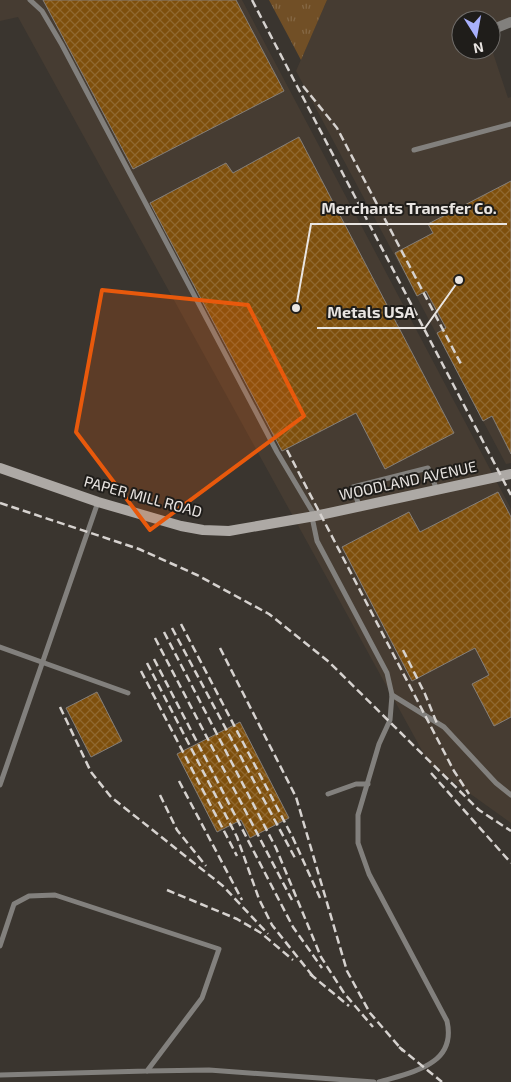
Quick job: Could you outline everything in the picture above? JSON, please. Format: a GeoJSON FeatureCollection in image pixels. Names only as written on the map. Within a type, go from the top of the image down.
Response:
{"type":"FeatureCollection","features":[{"type":"Feature","properties":{"kind":"street","name":"PAPER MILL ROAD"},"geometry":{"type":"LineString","coordinates":[[0,468],[98,502],[202,530],[230,531],[313,516]]}},
{"type":"Feature","properties":{"kind":"street","name":"WOODLAND AVENUE"},"geometry":{"type":"LineString","coordinates":[[313,516],[511,474]]}},
{"type":"Feature","properties":{"kind":"lane"},"geometry":{"type":"LineString","coordinates":[[30,0],[42,12],[62,45],[277,452],[313,516],[317,541],[387,673],[392,695],[390,720],[379,744],[358,815],[357,827],[362,857],[369,874],[447,1021],[450,1040],[441,1054],[424,1068],[379,1082]]}},
{"type":"Feature","properties":{"kind":"lane"},"geometry":{"type":"LineString","coordinates":[[414,150],[511,124]]}},
{"type":"Feature","properties":{"kind":"lane"},"geometry":{"type":"LineString","coordinates":[[359,506],[353,487],[428,468],[437,490]]}},
{"type":"Feature","properties":{"kind":"lane"},"geometry":{"type":"LineString","coordinates":[[0,785],[98,502]]}},
{"type":"Feature","properties":{"kind":"lane"},"geometry":{"type":"LineString","coordinates":[[0,647],[42,664],[128,693]]}},
{"type":"Feature","properties":{"kind":"lane"},"geometry":{"type":"LineString","coordinates":[[392,695],[444,727],[496,783],[511,795]]}},
{"type":"Feature","properties":{"kind":"lane"},"geometry":{"type":"LineString","coordinates":[[328,794],[356,784],[368,784]]}},
{"type":"Feature","properties":{"kind":"lane"},"geometry":{"type":"LineString","coordinates":[[0,946],[14,904],[29,896],[55,895],[219,949],[202,998],[147,1071]]}},
{"type":"Feature","properties":{"kind":"lane"},"geometry":{"type":"LineString","coordinates":[[0,1075],[209,1070],[374,1082]]}},
{"type":"Feature","properties":{"kind":"highlighted area"},"geometry":{"type":"Polygon","coordinates":[[[102,290],[248,305],[304,416],[150,530],[76,432],[102,290]]]}},
{"type":"Feature","properties":{"kind":"shaded area"},"geometry":{"type":"Polygon","coordinates":[[[0,0],[242,0],[511,509],[511,823],[430,765],[18,17],[0,21],[0,0]]]}},
{"type":"Feature","properties":{"kind":"shaded area"},"geometry":{"type":"Polygon","coordinates":[[[327,0],[511,0],[511,17],[501,21],[501,10],[451,10],[451,60],[495,60],[508,98],[511,97],[511,463],[506,464],[296,71],[327,0]]]}},
{"type":"Feature","properties":{"kind":"green space"},"geometry":{"type":"Polygon","coordinates":[[[269,0],[327,0],[301,60],[269,0]]]}},
{"type":"Feature","properties":{"kind":"building"},"geometry":{"type":"Polygon","coordinates":[[[43,0],[236,0],[284,91],[133,169],[43,0]]]}},
{"type":"Feature","properties":{"kind":"building"},"geometry":{"type":"Polygon","coordinates":[[[299,137],[454,433],[385,469],[356,413],[282,451],[150,203],[226,163],[233,173],[299,137]]]}},
{"type":"Feature","properties":{"kind":"building"},"geometry":{"type":"Polygon","coordinates":[[[511,181],[511,454],[492,416],[483,421],[437,333],[446,328],[426,291],[417,296],[395,253],[433,233],[428,224],[511,181]]]}},
{"type":"Feature","properties":{"kind":"building"},"geometry":{"type":"Polygon","coordinates":[[[498,492],[511,517],[511,717],[494,726],[472,684],[489,675],[475,648],[412,681],[342,547],[409,512],[420,532],[498,492]]]}},
{"type":"Feature","properties":{"kind":"building"},"geometry":{"type":"Polygon","coordinates":[[[97,692],[122,741],[91,757],[66,708],[97,692]]]}},
{"type":"Feature","properties":{"kind":"building"},"geometry":{"type":"Polygon","coordinates":[[[240,722],[289,818],[250,838],[241,820],[217,832],[177,754],[240,722]]]}},
{"type":"Feature","properties":{"kind":"railway"},"geometry":{"type":"LineString","coordinates":[[252,0],[511,495]]}},
{"type":"Feature","properties":{"kind":"railway"},"geometry":{"type":"LineString","coordinates":[[303,86],[337,128],[461,364]]}},
{"type":"Feature","properties":{"kind":"railway"},"geometry":{"type":"LineString","coordinates":[[287,450],[454,771],[469,794]]}},
{"type":"Feature","properties":{"kind":"railway"},"geometry":{"type":"LineString","coordinates":[[0,503],[139,549],[197,575],[269,614],[329,662],[479,810],[511,831]]}},
{"type":"Feature","properties":{"kind":"railway"},"geometry":{"type":"LineString","coordinates":[[181,624],[293,838],[320,898]]}},
{"type":"Feature","properties":{"kind":"railway"},"geometry":{"type":"LineString","coordinates":[[172,628],[295,858]]}},
{"type":"Feature","properties":{"kind":"railway"},"geometry":{"type":"LineString","coordinates":[[164,632],[276,848],[321,957],[344,993],[373,1027]]}},
{"type":"Feature","properties":{"kind":"railway"},"geometry":{"type":"LineString","coordinates":[[155,638],[292,900]]}},
{"type":"Feature","properties":{"kind":"railway"},"geometry":{"type":"LineString","coordinates":[[220,648],[296,797],[347,971],[370,1013],[403,1051]]}},
{"type":"Feature","properties":{"kind":"railway"},"geometry":{"type":"LineString","coordinates":[[403,650],[425,694],[438,726]]}},
{"type":"Feature","properties":{"kind":"railway"},"geometry":{"type":"LineString","coordinates":[[154,659],[293,927],[322,968]]}},
{"type":"Feature","properties":{"kind":"railway"},"geometry":{"type":"LineString","coordinates":[[147,663],[237,837],[259,899],[272,925],[315,979]]}},
{"type":"Feature","properties":{"kind":"railway"},"geometry":{"type":"LineString","coordinates":[[141,671],[237,856]]}},
{"type":"Feature","properties":{"kind":"railway"},"geometry":{"type":"LineString","coordinates":[[60,707],[91,772],[111,797],[223,886],[268,934]]}},
{"type":"Feature","properties":{"kind":"railway"},"geometry":{"type":"LineString","coordinates":[[431,773],[511,863]]}},
{"type":"Feature","properties":{"kind":"railway"},"geometry":{"type":"LineString","coordinates":[[179,781],[242,900]]}},
{"type":"Feature","properties":{"kind":"railway"},"geometry":{"type":"LineString","coordinates":[[160,795],[177,830],[206,866]]}},
{"type":"Feature","properties":{"kind":"railway"},"geometry":{"type":"LineString","coordinates":[[167,890],[237,919],[261,933],[293,960]]}},
{"type":"Feature","properties":{"kind":"railway"},"geometry":{"type":"LineString","coordinates":[[310,974],[349,1006]]}},
{"type":"Feature","properties":{"kind":"railway"},"geometry":{"type":"LineString","coordinates":[[399,1047],[442,1082]]}},
{"type":"Feature","properties":{"kind":"place","name":"Metals USA"},"geometry":{"type":"Point","coordinates":[459,280]}},
{"type":"Feature","properties":{"kind":"place","name":"Merchants Transfer Co."},"geometry":{"type":"Point","coordinates":[296,308]}}]}
